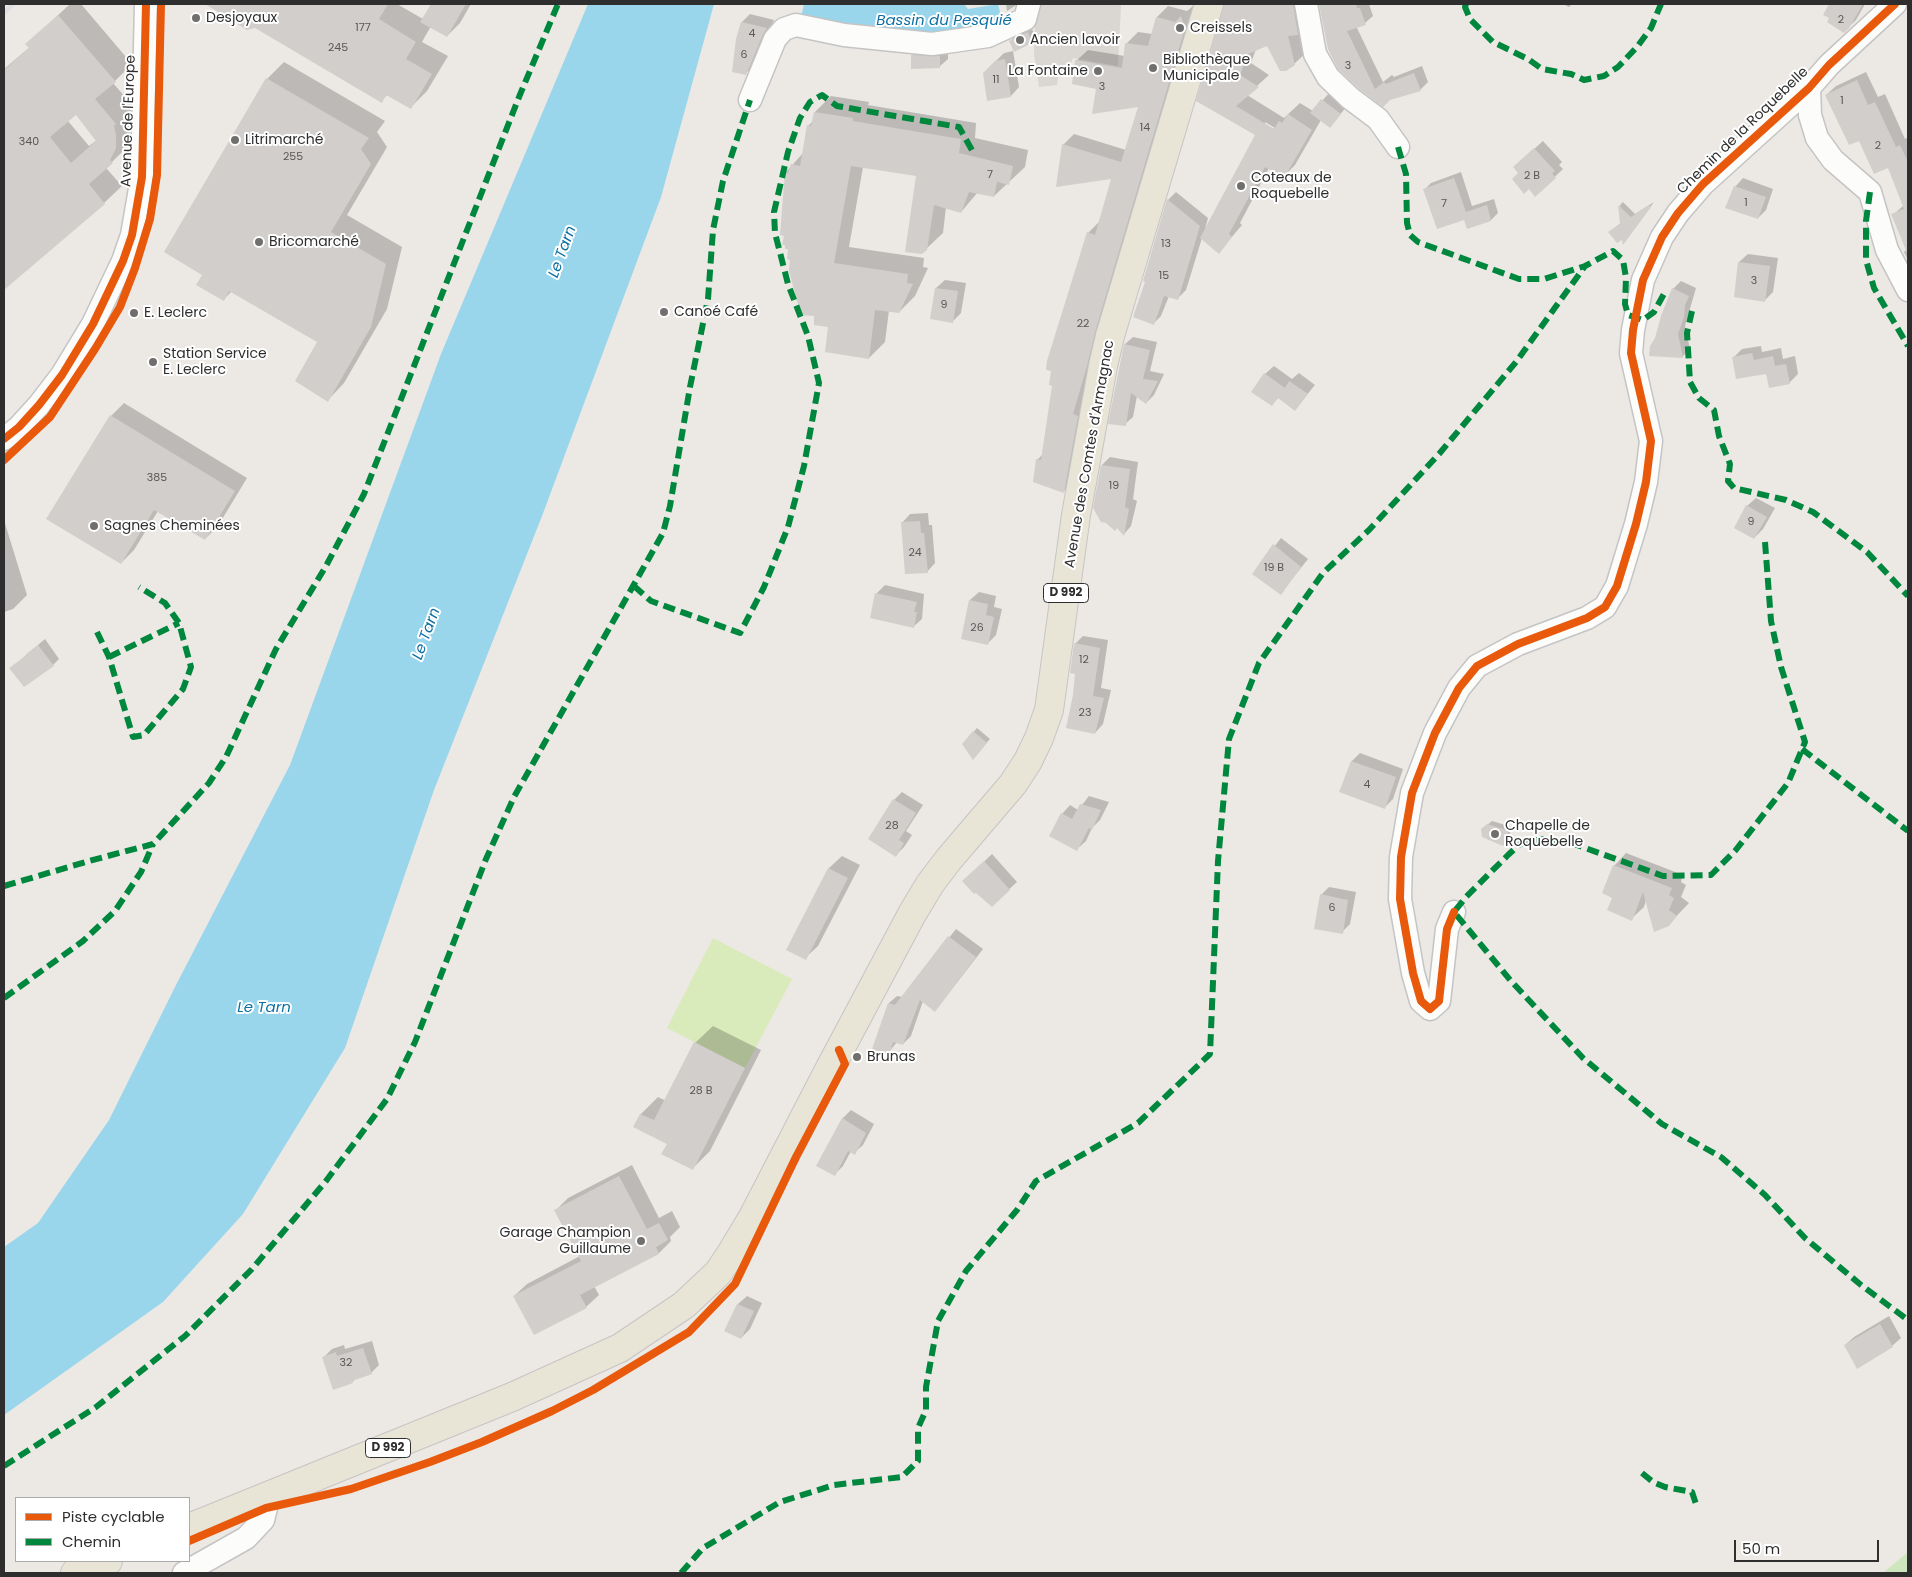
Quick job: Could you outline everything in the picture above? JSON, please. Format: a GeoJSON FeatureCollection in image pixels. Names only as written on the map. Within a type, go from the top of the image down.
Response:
{"type":"FeatureCollection","features":[{"type":"Feature","properties":{"kind":"main road","name":"Avenue des Comtes d'Armagnac"},"geometry":{"type":"LineString","coordinates":[[264,1498],[530,1390],[620,1348],[684,1304],[718,1273],[732,1252],[753,1217],[841,1046],[912,914],[930,884],[1013,784],[1040,738],[1049,710],[1076,515],[1103,366],[1110,336],[1209,4]]}},
{"type":"Feature","properties":{"kind":"main road","name":"D 992"},"geometry":{"type":"LineString","coordinates":[[190,1528],[264,1498]]}},
{"type":"Feature","properties":{"kind":"main road"},"geometry":{"type":"LineString","coordinates":[[75,1573],[105,1562]]}},
{"type":"Feature","properties":{"kind":"street","name":"Avenue de l'Europe"},"geometry":{"type":"LineString","coordinates":[[4,439],[19,427],[39,405],[62,375],[93,324],[124,261],[132,235],[142,177],[146,4]]}},
{"type":"Feature","properties":{"kind":"street"},"geometry":{"type":"LineString","coordinates":[[750,100],[775,39],[784,28],[796,25],[844,35],[932,44],[988,36],[1025,19],[1029,4]]}},
{"type":"Feature","properties":{"kind":"street"},"geometry":{"type":"LineString","coordinates":[[1306,4],[1315,54],[1328,77],[1350,98],[1378,119],[1398,148]]}},
{"type":"Feature","properties":{"kind":"street","name":"Chemin de la Roquebelle"},"geometry":{"type":"LineString","coordinates":[[1454,912],[1448,929],[1439,1001],[1430,1009],[1421,1002],[1413,973],[1400,899],[1401,857],[1412,792],[1435,733],[1459,688],[1477,666],[1518,644],[1588,618],[1605,607],[1617,586],[1636,524],[1646,482],[1650,441],[1632,353],[1633,330],[1643,280],[1662,237],[1678,213],[1703,184],[1808,88],[1828,65],[1895,4]]}},
{"type":"Feature","properties":{"kind":"street"},"geometry":{"type":"LineString","coordinates":[[1808,88],[1810,115],[1817,138],[1833,160],[1870,192],[1887,250],[1908,290]]}},
{"type":"Feature","properties":{"kind":"street"},"geometry":{"type":"LineString","coordinates":[[184,1573],[246,1538],[263,1520],[266,1508],[264,1498]]}},
{"type":"Feature","properties":{"kind":"green space"},"geometry":{"type":"Polygon","coordinates":[[[713,938],[792,979],[745,1068],[667,1028],[713,938]]]}},
{"type":"Feature","properties":{"kind":"green space"},"geometry":{"type":"Polygon","coordinates":[[[1908,1552],[1908,1573],[1883,1573],[1908,1552]]]}},
{"type":"Feature","properties":{"kind":"shaded area"},"geometry":{"type":"Polygon","coordinates":[[[1039,4],[1118,4],[1121,6],[1118,66],[1073,58],[1068,73],[1059,71],[1057,85],[1039,87],[1034,55],[1035,22],[1039,4]]]}},
{"type":"Feature","properties":{"kind":"water","name":"Le Tarn"},"geometry":{"type":"Polygon","coordinates":[[[588,4],[714,4],[661,197],[542,516],[434,790],[345,1048],[243,1214],[163,1302],[4,1415],[4,1247],[38,1223],[109,1120],[176,985],[290,765],[441,354],[588,4]]]}},
{"type":"Feature","properties":{"kind":"water","name":"Bassin du Pesquié"},"geometry":{"type":"Polygon","coordinates":[[[804,4],[964,4],[968,9],[998,4],[1003,24],[942,40],[801,17],[804,4]]]}},
{"type":"Feature","properties":{"kind":"building"},"geometry":{"type":"Polygon","coordinates":[[[205,4],[388,4],[379,19],[416,42],[406,59],[432,74],[411,109],[386,95],[382,103],[255,28],[247,30],[205,4]]]}},
{"type":"Feature","properties":{"kind":"building"},"geometry":{"type":"Polygon","coordinates":[[[431,4],[466,4],[447,37],[420,22],[431,4]]]}},
{"type":"Feature","properties":{"kind":"building"},"geometry":{"type":"Polygon","coordinates":[[[1293,4],[1298,35],[1288,36],[1295,65],[1286,71],[1280,71],[1267,46],[1248,54],[1240,75],[1259,87],[1236,106],[1274,129],[1279,121],[1282,123],[1288,114],[1312,130],[1284,178],[1265,167],[1229,234],[1232,237],[1219,254],[1200,238],[1255,135],[1196,101],[1224,5],[1293,4]]]}},
{"type":"Feature","properties":{"kind":"building"},"geometry":{"type":"Polygon","coordinates":[[[1319,4],[1356,4],[1357,8],[1360,8],[1366,25],[1347,31],[1375,89],[1384,82],[1386,84],[1414,73],[1421,91],[1390,100],[1383,107],[1358,88],[1338,69],[1328,49],[1319,4]]]}},
{"type":"Feature","properties":{"kind":"building"},"geometry":{"type":"Polygon","coordinates":[[[1829,4],[1863,4],[1844,33],[1827,22],[1829,18],[1823,15],[1829,4]]]}},
{"type":"Feature","properties":{"kind":"building"},"geometry":{"type":"Polygon","coordinates":[[[58,15],[116,82],[95,99],[116,124],[114,126],[116,148],[110,160],[113,163],[89,184],[105,204],[4,290],[4,70],[29,48],[25,44],[58,15]],[[76,115],[50,137],[71,163],[96,141],[76,115]]]}},
{"type":"Feature","properties":{"kind":"building"},"geometry":{"type":"Polygon","coordinates":[[[1181,16],[1184,25],[1186,25],[1095,332],[1073,414],[1078,416],[1064,493],[1033,482],[1036,459],[1041,460],[1052,386],[1049,385],[1051,371],[1046,370],[1047,361],[1087,232],[1095,235],[1111,179],[1056,187],[1062,144],[1121,162],[1138,107],[1092,114],[1096,89],[1072,84],[1075,60],[1122,68],[1125,43],[1148,46],[1156,17],[1175,22],[1181,16]]]}},
{"type":"Feature","properties":{"kind":"building"},"geometry":{"type":"Polygon","coordinates":[[[741,22],[767,28],[746,75],[732,72],[736,39],[741,22]]]}},
{"type":"Feature","properties":{"kind":"building","name":"Ancien lavoir"},"geometry":{"type":"Polygon","coordinates":[[[1028,32],[1032,43],[1014,52],[1009,41],[1028,32]]]}},
{"type":"Feature","properties":{"kind":"building"},"geometry":{"type":"Polygon","coordinates":[[[911,55],[940,56],[940,68],[911,69],[911,55]]]}},
{"type":"Feature","properties":{"kind":"building"},"geometry":{"type":"Polygon","coordinates":[[[1005,59],[1011,97],[987,101],[983,73],[995,61],[1005,59]]]}},
{"type":"Feature","properties":{"kind":"building"},"geometry":{"type":"Polygon","coordinates":[[[266,78],[369,138],[361,149],[371,164],[331,232],[386,264],[371,327],[328,402],[295,381],[317,342],[229,291],[224,301],[196,285],[202,275],[164,252],[266,78]]]}},
{"type":"Feature","properties":{"kind":"building"},"geometry":{"type":"Polygon","coordinates":[[[1857,80],[1868,105],[1875,102],[1896,147],[1900,145],[1908,162],[1908,255],[1891,214],[1904,209],[1888,168],[1874,174],[1859,141],[1849,145],[1825,95],[1857,80]]]}},
{"type":"Feature","properties":{"kind":"building"},"geometry":{"type":"Polygon","coordinates":[[[1321,99],[1341,114],[1330,128],[1310,113],[1321,99]]]}},
{"type":"Feature","properties":{"kind":"building"},"geometry":{"type":"Polygon","coordinates":[[[814,112],[853,118],[853,121],[961,139],[959,153],[1013,166],[1009,185],[997,182],[994,197],[969,192],[961,213],[934,205],[927,250],[922,254],[905,252],[916,176],[851,166],[834,263],[908,274],[907,283],[913,284],[899,313],[875,310],[869,359],[825,352],[828,327],[814,325],[814,316],[801,315],[789,271],[788,249],[785,249],[785,245],[782,245],[784,236],[780,235],[785,172],[788,173],[791,164],[800,166],[807,125],[811,126],[814,112]]]}},
{"type":"Feature","properties":{"kind":"building"},"geometry":{"type":"Polygon","coordinates":[[[1534,148],[1555,171],[1552,173],[1556,178],[1535,197],[1529,189],[1524,194],[1512,179],[1518,173],[1513,167],[1534,148]]]}},
{"type":"Feature","properties":{"kind":"building"},"geometry":{"type":"Polygon","coordinates":[[[1454,178],[1466,212],[1487,205],[1491,221],[1467,229],[1464,220],[1437,229],[1423,189],[1454,178]]]}},
{"type":"Feature","properties":{"kind":"building"},"geometry":{"type":"Polygon","coordinates":[[[1734,186],[1766,197],[1758,219],[1725,208],[1734,186]]]}},
{"type":"Feature","properties":{"kind":"building"},"geometry":{"type":"Polygon","coordinates":[[[1167,199],[1200,226],[1178,300],[1164,296],[1154,325],[1133,317],[1145,282],[1143,281],[1167,199]]]}},
{"type":"Feature","properties":{"kind":"building"},"geometry":{"type":"Polygon","coordinates":[[[1618,205],[1631,217],[1649,205],[1651,207],[1623,245],[1622,240],[1617,243],[1608,232],[1620,224],[1618,205]]]}},
{"type":"Feature","properties":{"kind":"building"},"geometry":{"type":"Polygon","coordinates":[[[1738,262],[1770,266],[1765,302],[1734,297],[1738,262]]]}},
{"type":"Feature","properties":{"kind":"building"},"geometry":{"type":"Polygon","coordinates":[[[935,288],[958,291],[953,323],[930,319],[935,288]]]}},
{"type":"Feature","properties":{"kind":"building"},"geometry":{"type":"Polygon","coordinates":[[[1672,288],[1689,296],[1678,334],[1683,358],[1649,356],[1650,346],[1655,338],[1672,288]]]}},
{"type":"Feature","properties":{"kind":"building"},"geometry":{"type":"Polygon","coordinates":[[[1124,344],[1150,350],[1143,379],[1158,381],[1146,404],[1131,393],[1126,426],[1108,424],[1124,344]]]}},
{"type":"Feature","properties":{"kind":"building"},"geometry":{"type":"Polygon","coordinates":[[[1752,353],[1754,360],[1773,356],[1775,366],[1786,364],[1790,384],[1769,388],[1766,374],[1736,379],[1732,357],[1752,353]]]}},
{"type":"Feature","properties":{"kind":"building"},"geometry":{"type":"Polygon","coordinates":[[[1264,373],[1285,388],[1289,381],[1308,394],[1295,411],[1278,398],[1272,406],[1251,392],[1264,373]]]}},
{"type":"Feature","properties":{"kind":"building"},"geometry":{"type":"Polygon","coordinates":[[[110,415],[235,491],[205,540],[154,510],[121,564],[46,519],[110,415]]]}},
{"type":"Feature","properties":{"kind":"building"},"geometry":{"type":"Polygon","coordinates":[[[1101,465],[1130,469],[1125,507],[1129,509],[1124,536],[1117,528],[1115,531],[1106,523],[1101,522],[1093,508],[1101,465]]]}},
{"type":"Feature","properties":{"kind":"building"},"geometry":{"type":"Polygon","coordinates":[[[1746,505],[1767,517],[1754,539],[1734,528],[1746,505]]]}},
{"type":"Feature","properties":{"kind":"building"},"geometry":{"type":"Polygon","coordinates":[[[920,521],[921,533],[924,533],[928,573],[905,574],[901,522],[920,521]]]}},
{"type":"Feature","properties":{"kind":"building"},"geometry":{"type":"Polygon","coordinates":[[[1273,544],[1301,567],[1281,595],[1252,574],[1273,544]]]}},
{"type":"Feature","properties":{"kind":"building"},"geometry":{"type":"Polygon","coordinates":[[[875,593],[917,602],[914,612],[917,612],[914,628],[870,618],[875,593]]]}},
{"type":"Feature","properties":{"kind":"building"},"geometry":{"type":"Polygon","coordinates":[[[969,600],[988,604],[986,615],[994,617],[988,645],[961,639],[969,600]]]}},
{"type":"Feature","properties":{"kind":"building"},"geometry":{"type":"Polygon","coordinates":[[[1074,643],[1100,648],[1093,696],[1104,698],[1095,734],[1066,728],[1075,674],[1070,673],[1074,643]]]}},
{"type":"Feature","properties":{"kind":"building"},"geometry":{"type":"Polygon","coordinates":[[[38,645],[54,666],[24,687],[9,668],[38,645]]]}},
{"type":"Feature","properties":{"kind":"building"},"geometry":{"type":"Polygon","coordinates":[[[973,731],[987,743],[973,760],[962,744],[973,731]]]}},
{"type":"Feature","properties":{"kind":"building"},"geometry":{"type":"Polygon","coordinates":[[[1351,761],[1396,777],[1385,809],[1339,792],[1351,761]]]}},
{"type":"Feature","properties":{"kind":"building"},"geometry":{"type":"Polygon","coordinates":[[[893,799],[916,813],[899,840],[904,843],[896,857],[868,839],[893,799]]]}},
{"type":"Feature","properties":{"kind":"building"},"geometry":{"type":"Polygon","coordinates":[[[1080,804],[1101,810],[1092,830],[1089,828],[1077,851],[1049,836],[1061,813],[1072,819],[1080,804]]]}},
{"type":"Feature","properties":{"kind":"building","name":"Chapelle de Roquebelle"},"geometry":{"type":"Polygon","coordinates":[[[1487,824],[1509,831],[1503,846],[1482,837],[1481,829],[1487,824]]]}},
{"type":"Feature","properties":{"kind":"building"},"geometry":{"type":"Polygon","coordinates":[[[984,861],[1010,890],[992,907],[976,893],[974,894],[962,881],[984,861]]]}},
{"type":"Feature","properties":{"kind":"building"},"geometry":{"type":"Polygon","coordinates":[[[1613,865],[1672,888],[1669,895],[1674,898],[1669,910],[1677,916],[1669,926],[1654,932],[1643,892],[1632,921],[1607,910],[1612,898],[1602,893],[1613,865]]]}},
{"type":"Feature","properties":{"kind":"building"},"geometry":{"type":"Polygon","coordinates":[[[828,868],[848,878],[806,960],[786,950],[828,868]]]}},
{"type":"Feature","properties":{"kind":"building"},"geometry":{"type":"Polygon","coordinates":[[[1320,894],[1348,900],[1343,934],[1314,929],[1320,894]]]}},
{"type":"Feature","properties":{"kind":"building"},"geometry":{"type":"Polygon","coordinates":[[[948,936],[976,957],[935,1012],[920,1000],[903,1045],[893,1042],[889,1055],[872,1049],[888,1003],[895,1005],[948,936]]]}},
{"type":"Feature","properties":{"kind":"building"},"geometry":{"type":"Polygon","coordinates":[[[694,1042],[745,1068],[693,1170],[661,1154],[667,1144],[633,1127],[640,1114],[654,1120],[694,1042]]]}},
{"type":"Feature","properties":{"kind":"building"},"geometry":{"type":"Polygon","coordinates":[[[842,1118],[866,1133],[855,1155],[848,1151],[835,1176],[816,1166],[842,1118]]]}},
{"type":"Feature","properties":{"kind":"building"},"geometry":{"type":"Polygon","coordinates":[[[619,1176],[647,1229],[659,1223],[668,1240],[656,1247],[659,1254],[580,1295],[587,1308],[534,1335],[513,1296],[581,1261],[554,1210],[619,1176]]]}},
{"type":"Feature","properties":{"kind":"building"},"geometry":{"type":"Polygon","coordinates":[[[737,1304],[754,1311],[741,1339],[724,1331],[737,1304]]]}},
{"type":"Feature","properties":{"kind":"building"},"geometry":{"type":"Polygon","coordinates":[[[1880,1324],[1893,1347],[1857,1369],[1844,1345],[1880,1324]]]}},
{"type":"Feature","properties":{"kind":"building"},"geometry":{"type":"Polygon","coordinates":[[[363,1348],[372,1374],[333,1390],[322,1357],[336,1352],[337,1356],[363,1348]]]}},
{"type":"Feature","properties":{"kind":"railway"},"geometry":{"type":"LineString","coordinates":[[4,13],[13,4]]}},
{"type":"Feature","properties":{"kind":"marked path"},"geometry":{"type":"LineString","coordinates":[[4,886],[153,844],[209,783],[226,757],[276,649],[326,566],[364,494],[519,97],[558,4]]}},
{"type":"Feature","properties":{"kind":"marked path"},"geometry":{"type":"LineString","coordinates":[[1466,4],[1465,7],[1470,19],[1493,42],[1528,59],[1542,69],[1571,74],[1584,80],[1604,76],[1618,67],[1637,47],[1651,28],[1661,4]]}},
{"type":"Feature","properties":{"kind":"marked path"},"geometry":{"type":"LineString","coordinates":[[634,586],[651,601],[740,633],[764,587],[788,527],[804,466],[819,383],[808,336],[788,284],[775,233],[774,212],[788,152],[800,118],[810,102],[822,95],[837,106],[959,127],[973,152]]}},
{"type":"Feature","properties":{"kind":"marked path"},"geometry":{"type":"LineString","coordinates":[[4,1466],[96,1407],[185,1336],[252,1269],[326,1181],[387,1099],[415,1042],[486,859],[514,797],[663,533],[670,506],[690,387],[708,299],[713,230],[723,181],[750,100]]}},
{"type":"Feature","properties":{"kind":"marked path"},"geometry":{"type":"LineString","coordinates":[[1398,147],[1406,174],[1407,223],[1410,235],[1418,242],[1519,279],[1544,279],[1585,266],[1613,251],[1623,260],[1626,278],[1625,304],[1628,315],[1643,320],[1654,312],[1665,292]]}},
{"type":"Feature","properties":{"kind":"marked path"},"geometry":{"type":"LineString","coordinates":[[1870,192],[1866,221],[1866,260],[1874,288],[1908,346]]}},
{"type":"Feature","properties":{"kind":"marked path"},"geometry":{"type":"LineString","coordinates":[[681,1573],[703,1548],[780,1502],[834,1485],[902,1477],[918,1461],[918,1428],[926,1410],[926,1387],[938,1321],[966,1271],[1017,1210],[1036,1181],[1138,1123],[1210,1054],[1218,861],[1229,739],[1259,663],[1323,573],[1369,530],[1439,454],[1516,362],[1585,266]]}},
{"type":"Feature","properties":{"kind":"marked path"},"geometry":{"type":"LineString","coordinates":[[1692,311],[1687,333],[1690,382],[1699,398],[1714,410],[1719,436],[1730,464],[1728,481],[1734,488],[1786,500],[1813,512],[1867,552],[1908,596]]}},
{"type":"Feature","properties":{"kind":"marked path"},"geometry":{"type":"LineString","coordinates":[[1765,542],[1771,621],[1781,667],[1805,742],[1788,783],[1735,851],[1711,875],[1663,876],[1577,845],[1543,839],[1531,841],[1520,844],[1508,855],[1466,897],[1454,912],[1511,981],[1583,1058],[1662,1124],[1721,1157],[1765,1195],[1805,1238],[1861,1285],[1908,1320]]}},
{"type":"Feature","properties":{"kind":"marked path"},"geometry":{"type":"LineString","coordinates":[[97,632],[109,657],[133,737],[144,735],[183,689],[191,667],[179,623],[165,603],[139,587]]}},
{"type":"Feature","properties":{"kind":"marked path"},"geometry":{"type":"LineString","coordinates":[[109,657],[179,623]]}},
{"type":"Feature","properties":{"kind":"marked path"},"geometry":{"type":"LineString","coordinates":[[1802,749],[1908,831]]}},
{"type":"Feature","properties":{"kind":"marked path"},"geometry":{"type":"LineString","coordinates":[[4,998],[83,941],[115,911],[141,872],[153,844]]}},
{"type":"Feature","properties":{"kind":"marked path"},"geometry":{"type":"LineString","coordinates":[[1642,1473],[1653,1482],[1665,1487],[1692,1492],[1697,1507]]}},
{"type":"Feature","properties":{"kind":"cycle path"},"geometry":{"type":"LineString","coordinates":[[4,439],[19,427],[39,405],[62,375],[93,324],[123,261],[132,235],[142,177],[146,4]]}},
{"type":"Feature","properties":{"kind":"cycle path"},"geometry":{"type":"LineString","coordinates":[[4,460],[50,417],[120,307],[135,268],[150,219],[157,175],[161,4]]}},
{"type":"Feature","properties":{"kind":"cycle path"},"geometry":{"type":"LineString","coordinates":[[1454,912],[1447,929],[1439,1001],[1430,1009],[1421,1001],[1413,973],[1400,899],[1401,857],[1412,793],[1435,733],[1459,688],[1477,666],[1518,644],[1587,618],[1605,607],[1617,586],[1636,524],[1646,482],[1651,441],[1631,353],[1633,330],[1643,280],[1662,237],[1678,213],[1703,184],[1809,88],[1829,65],[1895,4]]}},
{"type":"Feature","properties":{"kind":"cycle path"},"geometry":{"type":"LineString","coordinates":[[190,1541],[266,1508],[351,1489],[482,1442],[552,1411],[593,1390],[689,1332],[735,1284],[796,1157],[845,1064],[839,1050]]}},
{"type":"Feature","properties":{"kind":"place","name":"Desjoyaux"},"geometry":{"type":"Point","coordinates":[196,18]}},
{"type":"Feature","properties":{"kind":"place","name":"Creissels"},"geometry":{"type":"Point","coordinates":[1180,28]}},
{"type":"Feature","properties":{"kind":"place","name":"Ancien lavoir"},"geometry":{"type":"Point","coordinates":[1020,40]}},
{"type":"Feature","properties":{"kind":"place","name":"Bibliothèque Municipale"},"geometry":{"type":"Point","coordinates":[1153,68]}},
{"type":"Feature","properties":{"kind":"place","name":"La Fontaine"},"geometry":{"type":"Point","coordinates":[1098,71]}},
{"type":"Feature","properties":{"kind":"place","name":"Litrimarché"},"geometry":{"type":"Point","coordinates":[235,140]}},
{"type":"Feature","properties":{"kind":"place","name":"Coteaux de Roquebelle"},"geometry":{"type":"Point","coordinates":[1241,186]}},
{"type":"Feature","properties":{"kind":"place","name":"Bricomarché"},"geometry":{"type":"Point","coordinates":[259,242]}},
{"type":"Feature","properties":{"kind":"place","name":"Canoé Café"},"geometry":{"type":"Point","coordinates":[664,312]}},
{"type":"Feature","properties":{"kind":"place","name":"E. Leclerc"},"geometry":{"type":"Point","coordinates":[134,313]}},
{"type":"Feature","properties":{"kind":"place","name":"Station Service E. Leclerc"},"geometry":{"type":"Point","coordinates":[153,362]}},
{"type":"Feature","properties":{"kind":"place","name":"Sagnes Cheminées"},"geometry":{"type":"Point","coordinates":[94,526]}},
{"type":"Feature","properties":{"kind":"place","name":"Chapelle de Roquebelle"},"geometry":{"type":"Point","coordinates":[1495,834]}},
{"type":"Feature","properties":{"kind":"place","name":"Brunas"},"geometry":{"type":"Point","coordinates":[857,1057]}},
{"type":"Feature","properties":{"kind":"place","name":"Garage Champion Guillaume"},"geometry":{"type":"Point","coordinates":[641,1241]}}]}
